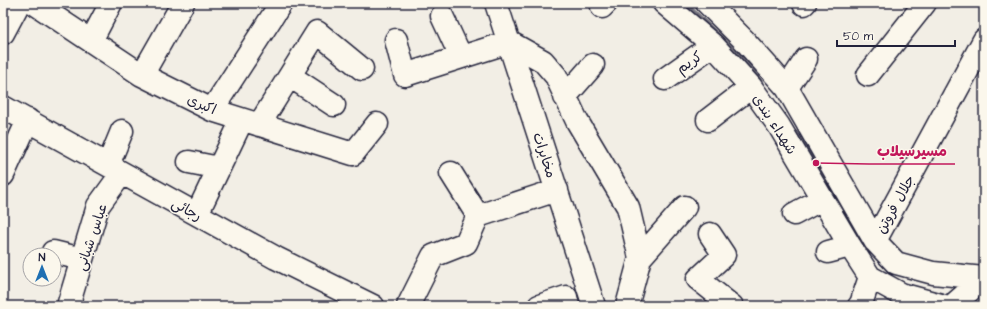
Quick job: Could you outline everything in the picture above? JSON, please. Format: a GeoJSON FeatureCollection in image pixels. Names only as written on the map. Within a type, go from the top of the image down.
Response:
{"type":"FeatureCollection","features":[{"type":"Feature","properties":{"kind":"street"},"geometry":{"type":"LineString","coordinates":[[3,33],[19,3]]}},
{"type":"Feature","properties":{"kind":"street","name":"اکبری"},"geometry":{"type":"LineString","coordinates":[[34,3],[142,75],[212,110],[353,154],[377,124]]}},
{"type":"Feature","properties":{"kind":"street"},"geometry":{"type":"LineString","coordinates":[[91,41],[111,3]]}},
{"type":"Feature","properties":{"kind":"street"},"geometry":{"type":"LineString","coordinates":[[142,75],[183,3]]}},
{"type":"Feature","properties":{"kind":"street"},"geometry":{"type":"LineString","coordinates":[[212,110],[281,3]]}},
{"type":"Feature","properties":{"kind":"street","name":"مخابرات"},"geometry":{"type":"LineString","coordinates":[[496,3],[594,306]]}},
{"type":"Feature","properties":{"kind":"street","name":"شهداء بندی"},"geometry":{"type":"LineString","coordinates":[[664,3],[713,45],[751,87],[779,126],[870,277],[900,294],[945,306]]}},
{"type":"Feature","properties":{"kind":"street","name":"شهداء بندی"},"geometry":{"type":"LineString","coordinates":[[707,3],[744,40],[786,88],[875,241],[896,263],[933,273],[984,278]]}},
{"type":"Feature","properties":{"kind":"street"},"geometry":{"type":"LineString","coordinates":[[868,75],[925,3]]}},
{"type":"Feature","properties":{"kind":"street"},"geometry":{"type":"LineString","coordinates":[[442,16],[460,57]]}},
{"type":"Feature","properties":{"kind":"street"},"geometry":{"type":"LineString","coordinates":[[196,214],[219,168],[251,122],[290,76],[317,32],[362,69]]}},
{"type":"Feature","properties":{"kind":"street"},"geometry":{"type":"LineString","coordinates":[[396,40],[404,75],[509,42],[544,61],[556,76],[577,121],[628,207],[640,258]]}},
{"type":"Feature","properties":{"kind":"street","name":"جلال فروتن"},"geometry":{"type":"LineString","coordinates":[[875,241],[984,40]]}},
{"type":"Feature","properties":{"kind":"street","name":"کریم"},"geometry":{"type":"LineString","coordinates":[[664,79],[713,45]]}},
{"type":"Feature","properties":{"kind":"street"},"geometry":{"type":"LineString","coordinates":[[786,88],[806,59]]}},
{"type":"Feature","properties":{"kind":"street"},"geometry":{"type":"LineString","coordinates":[[565,97],[593,66]]}},
{"type":"Feature","properties":{"kind":"street"},"geometry":{"type":"LineString","coordinates":[[290,76],[334,105]]}},
{"type":"Feature","properties":{"kind":"street"},"geometry":{"type":"LineString","coordinates":[[708,120],[751,87]]}},
{"type":"Feature","properties":{"kind":"street","name":"رجائی"},"geometry":{"type":"LineString","coordinates":[[3,107],[276,258],[373,306]]}},
{"type":"Feature","properties":{"kind":"street"},"geometry":{"type":"LineString","coordinates":[[3,176],[28,120]]}},
{"type":"Feature","properties":{"kind":"street","name":"عباس شبانی"},"geometry":{"type":"LineString","coordinates":[[74,305],[82,259],[98,206],[115,169],[122,131]]}},
{"type":"Feature","properties":{"kind":"street"},"geometry":{"type":"LineString","coordinates":[[190,162],[219,168]]}},
{"type":"Feature","properties":{"kind":"street"},"geometry":{"type":"LineString","coordinates":[[451,173],[478,216]]}},
{"type":"Feature","properties":{"kind":"street"},"geometry":{"type":"LineString","coordinates":[[408,306],[433,256],[466,243],[478,216],[557,190]]}},
{"type":"Feature","properties":{"kind":"street"},"geometry":{"type":"LineString","coordinates":[[794,214],[822,199]]}},
{"type":"Feature","properties":{"kind":"street"},"geometry":{"type":"LineString","coordinates":[[627,306],[640,258],[685,207]]}},
{"type":"Feature","properties":{"kind":"street"},"geometry":{"type":"LineString","coordinates":[[710,234],[724,255],[698,279],[732,306]]}},
{"type":"Feature","properties":{"kind":"street"},"geometry":{"type":"LineString","coordinates":[[828,252],[850,246]]}},
{"type":"Feature","properties":{"kind":"street"},"geometry":{"type":"LineString","coordinates":[[62,254],[82,259]]}},
{"type":"Feature","properties":{"kind":"street"},"geometry":{"type":"LineString","coordinates":[[859,306],[870,277]]}},
{"type":"Feature","properties":{"kind":"street"},"geometry":{"type":"LineString","coordinates":[[952,306],[984,278]]}},
{"type":"Feature","properties":{"kind":"street"},"geometry":{"type":"LineString","coordinates":[[539,306],[566,297],[568,306]]}},
{"type":"Feature","properties":{"kind":"waterway"},"geometry":{"type":"LineString","coordinates":[[685,3],[749,65],[761,82]]}},
{"type":"Feature","properties":{"kind":"waterway"},"geometry":{"type":"LineString","coordinates":[[796,133],[825,174]]}},
{"type":"Feature","properties":{"kind":"place","name":"مسیرسیلاب"},"geometry":{"type":"Point","coordinates":[816,163]}}]}
